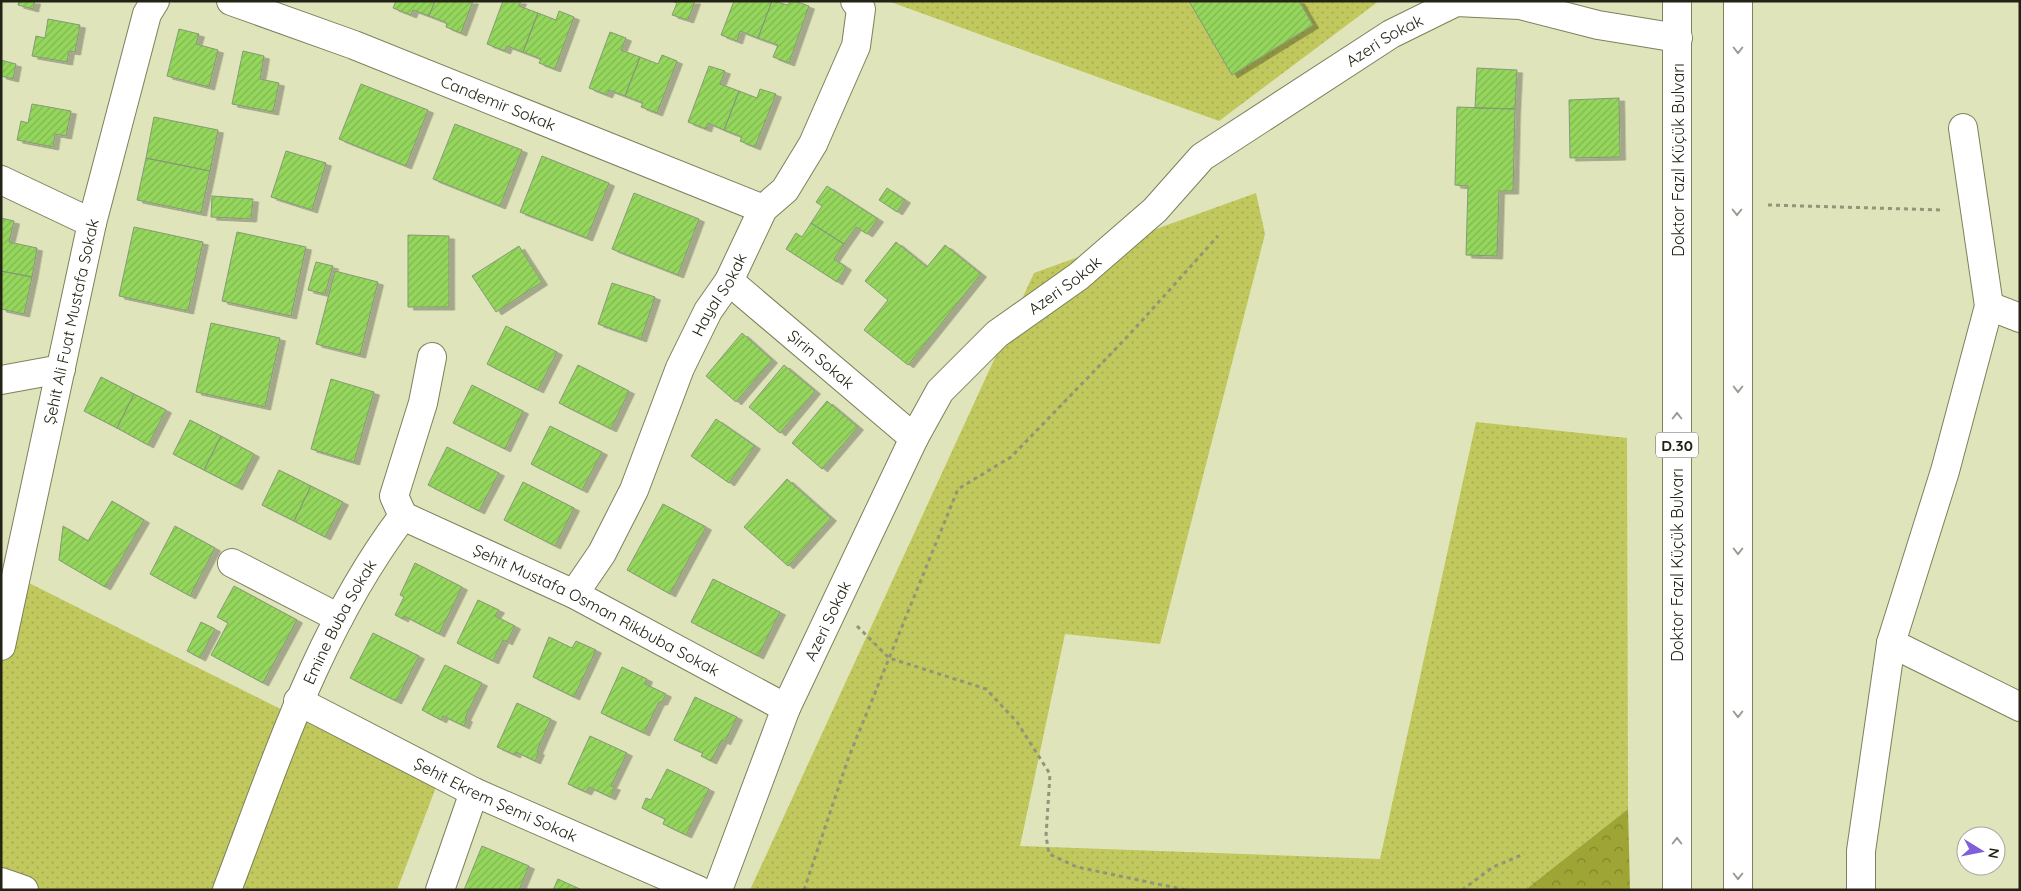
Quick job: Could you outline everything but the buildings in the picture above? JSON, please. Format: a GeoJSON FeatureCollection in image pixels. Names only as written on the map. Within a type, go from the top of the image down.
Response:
{"type":"FeatureCollection","features":[{"type":"Feature","properties":{"kind":"main road","name":"Şehit Ali Fuat Mustafa Sokak"},"geometry":{"type":"LineString","coordinates":[[2,641],[92,223],[147,14],[156,1]]}},
{"type":"Feature","properties":{"kind":"main road","name":"Candemir Sokak"},"geometry":{"type":"LineString","coordinates":[[231,1],[354,45],[764,209]]}},
{"type":"Feature","properties":{"kind":"main road","name":"Hayal Sokak"},"geometry":{"type":"LineString","coordinates":[[574,594],[602,553],[634,490],[680,368],[708,311],[729,281],[764,209],[785,190],[813,144],[856,46],[861,9],[855,1]]}},
{"type":"Feature","properties":{"kind":"main road","name":"Doktor Fazıl Küçük Bulvarı"},"geometry":{"type":"LineString","coordinates":[[1677,1],[1677,890]]}},
{"type":"Feature","properties":{"kind":"main road"},"geometry":{"type":"LineString","coordinates":[[1738,1],[1738,890]]}},
{"type":"Feature","properties":{"kind":"main road","name":"Azeri Sokak"},"geometry":{"type":"LineString","coordinates":[[718,890],[786,708],[914,438],[940,391],[996,334],[1080,276],[1155,210],[1202,157],[1390,34],[1456,2],[1520,5],[1598,25],[1678,38]]}},
{"type":"Feature","properties":{"kind":"main road"},"geometry":{"type":"LineString","coordinates":[[1861,890],[1861,851],[1891,643],[1945,470],[1989,306],[1963,128]]}},
{"type":"Feature","properties":{"kind":"main road"},"geometry":{"type":"LineString","coordinates":[[1,180],[92,223]]}},
{"type":"Feature","properties":{"kind":"main road","name":"Şirin Sokak"},"geometry":{"type":"LineString","coordinates":[[729,281],[914,438]]}},
{"type":"Feature","properties":{"kind":"main road"},"geometry":{"type":"LineString","coordinates":[[1989,306],[2020,318]]}},
{"type":"Feature","properties":{"kind":"main road"},"geometry":{"type":"LineString","coordinates":[[403,516],[394,496],[423,403],[432,357]]}},
{"type":"Feature","properties":{"kind":"main road"},"geometry":{"type":"LineString","coordinates":[[1,380],[61,369]]}},
{"type":"Feature","properties":{"kind":"main road","name":"Şehit Mustafa Osman Rikbuba Sokak"},"geometry":{"type":"LineString","coordinates":[[403,516],[574,594],[786,708]]}},
{"type":"Feature","properties":{"kind":"main road","name":"Emine Buba Sokak"},"geometry":{"type":"LineString","coordinates":[[227,890],[298,702],[339,618],[380,547],[403,516]]}},
{"type":"Feature","properties":{"kind":"main road"},"geometry":{"type":"LineString","coordinates":[[232,563],[339,618]]}},
{"type":"Feature","properties":{"kind":"main road"},"geometry":{"type":"LineString","coordinates":[[1891,643],[2020,707]]}},
{"type":"Feature","properties":{"kind":"main road","name":"Şehit Ekrem Şemi Sokak"},"geometry":{"type":"LineString","coordinates":[[298,702],[474,792],[698,890]]}},
{"type":"Feature","properties":{"kind":"main road"},"geometry":{"type":"LineString","coordinates":[[440,890],[474,792]]}},
{"type":"Feature","properties":{"kind":"main road"},"geometry":{"type":"LineString","coordinates":[[1,882],[24,890]]}},
{"type":"Feature","properties":{"kind":"path"},"geometry":{"type":"LineString","coordinates":[[1738,205],[1975,211]]}},
{"type":"Feature","properties":{"kind":"path"},"geometry":{"type":"LineString","coordinates":[[804,890],[848,759],[958,489],[1011,457],[1128,335],[1218,236]]}},
{"type":"Feature","properties":{"kind":"path"},"geometry":{"type":"LineString","coordinates":[[835,604],[889,658],[986,689],[1017,722],[1050,774],[1046,836],[1049,854],[1077,867],[1186,890]]}},
{"type":"Feature","properties":{"kind":"path"},"geometry":{"type":"LineString","coordinates":[[1462,890],[1493,867],[1524,854]]}},
{"type":"Feature","properties":{"kind":"green space"},"geometry":{"type":"Polygon","coordinates":[[[888,1],[1379,1],[1219,121],[888,1]]]}},
{"type":"Feature","properties":{"kind":"green space"},"geometry":{"type":"Polygon","coordinates":[[[1256,193],[1265,234],[1160,644],[1065,634],[1020,846],[1380,859],[1476,422],[1627,438],[1628,809],[1525,890],[750,890],[1034,273],[1256,193]]]}},
{"type":"Feature","properties":{"kind":"green space"},"geometry":{"type":"Polygon","coordinates":[[[1,569],[436,787],[397,890],[1,890],[1,569]]]}},
{"type":"Feature","properties":{"kind":"green space"},"geometry":{"type":"Polygon","coordinates":[[[1628,809],[1630,890],[1525,890],[1628,809]]]}}]}
